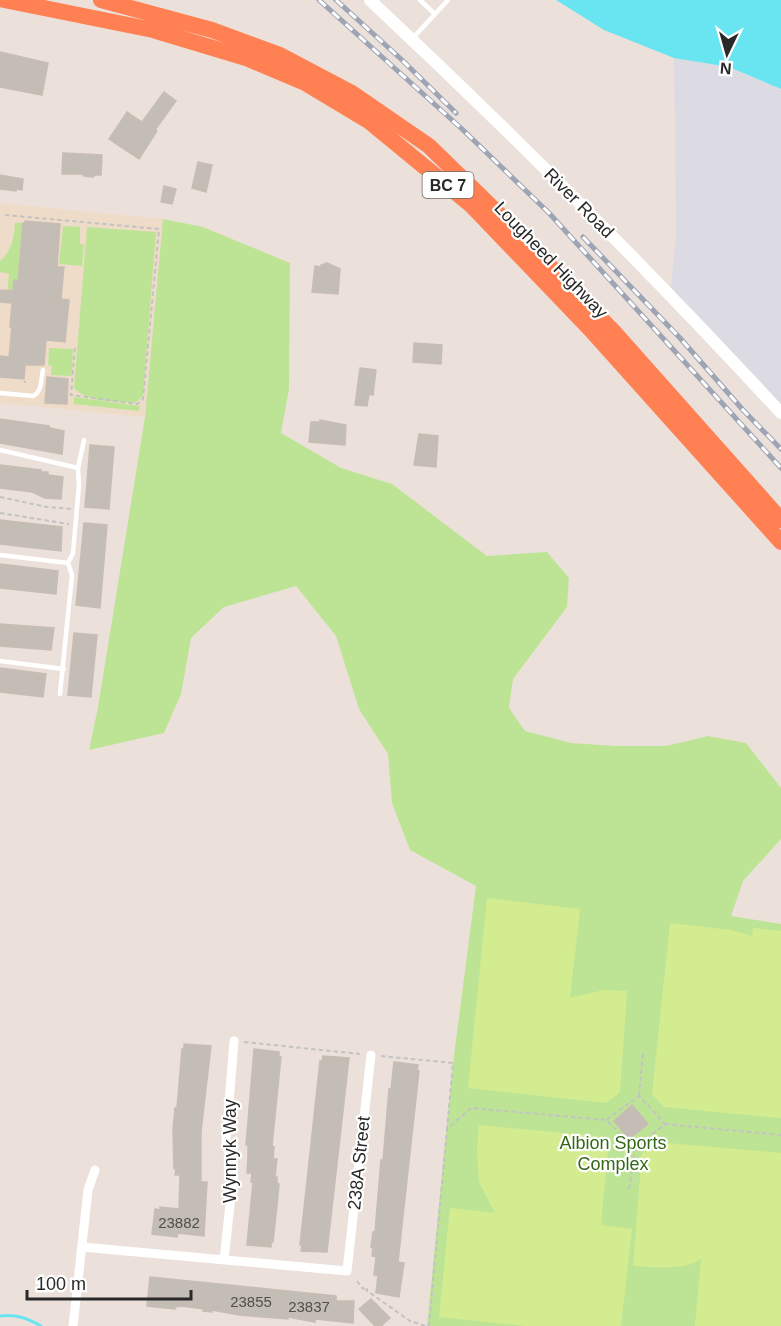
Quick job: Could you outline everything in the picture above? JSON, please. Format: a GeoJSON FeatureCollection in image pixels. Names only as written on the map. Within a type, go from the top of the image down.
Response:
{"type":"FeatureCollection","features":[{"type":"Feature","properties":{"kind":"highway","name":"Lougheed Highway"},"geometry":{"type":"LineString","coordinates":[[4,0],[153,30],[246,58],[305,83],[370,122],[471,205],[590,329],[781,542]]}},
{"type":"Feature","properties":{"kind":"highway","name":"Lougheed Highway"},"geometry":{"type":"LineString","coordinates":[[101,0],[212,30],[280,55],[352,93],[429,146],[511,225],[614,332],[781,520]]}},
{"type":"Feature","properties":{"kind":"street","name":"River Road"},"geometry":{"type":"LineString","coordinates":[[370,0],[521,144],[699,325],[781,413]]}},
{"type":"Feature","properties":{"kind":"street","name":"Wynnyk Way"},"geometry":{"type":"LineString","coordinates":[[224,1260],[233,1177],[226,1140],[234,1041]]}},
{"type":"Feature","properties":{"kind":"street","name":"238A Street"},"geometry":{"type":"LineString","coordinates":[[224,1260],[347,1271],[371,1055]]}},
{"type":"Feature","properties":{"kind":"street"},"geometry":{"type":"LineString","coordinates":[[73,1326],[88,1190],[95,1170]]}},
{"type":"Feature","properties":{"kind":"street"},"geometry":{"type":"LineString","coordinates":[[82,1247],[224,1260]]}},
{"type":"Feature","properties":{"kind":"lane"},"geometry":{"type":"LineString","coordinates":[[420,0],[435,14]]}},
{"type":"Feature","properties":{"kind":"lane"},"geometry":{"type":"LineString","coordinates":[[412,39],[448,0]]}},
{"type":"Feature","properties":{"kind":"lane"},"geometry":{"type":"LineString","coordinates":[[0,393],[36,395],[40,390],[43,370]]}},
{"type":"Feature","properties":{"kind":"lane"},"geometry":{"type":"LineString","coordinates":[[60,694],[72,575],[68,563],[73,553],[79,485],[78,468],[84,440]]}},
{"type":"Feature","properties":{"kind":"lane"},"geometry":{"type":"LineString","coordinates":[[0,450],[78,468]]}},
{"type":"Feature","properties":{"kind":"lane"},"geometry":{"type":"LineString","coordinates":[[0,555],[68,563]]}},
{"type":"Feature","properties":{"kind":"lane"},"geometry":{"type":"LineString","coordinates":[[0,661],[64,669]]}},
{"type":"Feature","properties":{"kind":"path"},"geometry":{"type":"LineString","coordinates":[[5,215],[159,229],[143,399],[137,404],[71,395],[75,347]]}},
{"type":"Feature","properties":{"kind":"path"},"geometry":{"type":"LineString","coordinates":[[0,497],[46,507],[72,509],[70,525],[0,513]]}},
{"type":"Feature","properties":{"kind":"path"},"geometry":{"type":"LineString","coordinates":[[255,1044],[352,1053]]}},
{"type":"Feature","properties":{"kind":"path"},"geometry":{"type":"LineString","coordinates":[[643,1053],[639,1096],[664,1124],[781,1135]]}},
{"type":"Feature","properties":{"kind":"path"},"geometry":{"type":"LineString","coordinates":[[357,1281],[363,1289],[365,1287],[410,1321],[427,1326],[453,1063],[392,1057]]}},
{"type":"Feature","properties":{"kind":"path"},"geometry":{"type":"LineString","coordinates":[[606,1120],[639,1096]]}},
{"type":"Feature","properties":{"kind":"path"},"geometry":{"type":"LineString","coordinates":[[447,1128],[471,1108],[606,1120],[635,1148]]}},
{"type":"Feature","properties":{"kind":"path"},"geometry":{"type":"LineString","coordinates":[[629,1189],[635,1148],[664,1124]]}},
{"type":"Feature","properties":{"kind":"shaded area"},"geometry":{"type":"Polygon","coordinates":[[[674,58],[729,67],[781,89],[781,413],[670,295],[676,234],[674,58]]]}},
{"type":"Feature","properties":{"kind":"shaded area"},"geometry":{"type":"Polygon","coordinates":[[[0,203],[163,219],[145,417],[0,403],[0,203]]]}},
{"type":"Feature","properties":{"kind":"green space","name":"Albion Sports Complex"},"geometry":{"type":"Polygon","coordinates":[[[163,219],[203,227],[290,263],[289,389],[281,433],[341,468],[392,484],[487,556],[547,552],[569,578],[567,607],[513,679],[509,708],[525,731],[571,743],[616,746],[666,746],[708,736],[746,743],[781,788],[781,839],[743,881],[731,916],[781,924],[781,1326],[427,1326],[453,1063],[476,886],[410,850],[392,803],[388,754],[359,709],[336,636],[296,586],[224,607],[191,638],[181,694],[164,733],[89,750],[145,417],[163,219]]]}},
{"type":"Feature","properties":{"kind":"green space"},"geometry":{"type":"Polygon","coordinates":[[[15,223],[23,223],[19,263],[26,264],[18,281],[14,281],[13,295],[7,294],[9,274],[0,272],[0,261],[12,244],[15,223]]]}},
{"type":"Feature","properties":{"kind":"green space"},"geometry":{"type":"Polygon","coordinates":[[[63,226],[80,227],[80,244],[84,245],[82,266],[59,264],[63,226]]]}},
{"type":"Feature","properties":{"kind":"green space"},"geometry":{"type":"Polygon","coordinates":[[[87,227],[156,232],[143,396],[135,403],[94,399],[74,388],[87,227]]]}},
{"type":"Feature","properties":{"kind":"green space"},"geometry":{"type":"Polygon","coordinates":[[[49,348],[73,349],[72,376],[51,375],[52,366],[48,365],[49,348]]]}},
{"type":"Feature","properties":{"kind":"green space"},"geometry":{"type":"Polygon","coordinates":[[[74,397],[140,406],[139,411],[74,404],[74,397]]]}},
{"type":"Feature","properties":{"kind":"green space"},"geometry":{"type":"Polygon","coordinates":[[[487,898],[580,909],[570,998],[604,990],[627,991],[620,1092],[606,1103],[468,1088],[487,898]]]}},
{"type":"Feature","properties":{"kind":"green space"},"geometry":{"type":"Polygon","coordinates":[[[670,923],[731,930],[752,936],[753,928],[781,931],[781,1118],[664,1107],[652,1094],[670,923]]]}},
{"type":"Feature","properties":{"kind":"green space"},"geometry":{"type":"Polygon","coordinates":[[[479,1125],[597,1136],[608,1150],[601,1225],[632,1229],[621,1326],[525,1326],[439,1317],[450,1208],[495,1213],[479,1182],[477,1151],[479,1125]]]}},
{"type":"Feature","properties":{"kind":"green space"},"geometry":{"type":"Polygon","coordinates":[[[656,1142],[781,1153],[781,1326],[695,1326],[701,1259],[677,1267],[633,1266],[642,1153],[656,1142]]]}},
{"type":"Feature","properties":{"kind":"water"},"geometry":{"type":"Polygon","coordinates":[[[556,0],[781,0],[781,89],[729,67],[674,58],[604,30],[556,0]]]}},
{"type":"Feature","properties":{"kind":"building"},"geometry":{"type":"Polygon","coordinates":[[[0,52],[48,63],[42,95],[0,87],[0,52]]]}},
{"type":"Feature","properties":{"kind":"building"},"geometry":{"type":"Polygon","coordinates":[[[164,92],[176,101],[155,130],[157,131],[139,159],[109,139],[127,112],[142,122],[164,92]]]}},
{"type":"Feature","properties":{"kind":"building"},"geometry":{"type":"Polygon","coordinates":[[[63,153],[102,155],[101,175],[93,177],[82,174],[62,174],[63,153]]]}},
{"type":"Feature","properties":{"kind":"building"},"geometry":{"type":"Polygon","coordinates":[[[198,162],[212,165],[206,192],[192,188],[198,162]]]}},
{"type":"Feature","properties":{"kind":"building"},"geometry":{"type":"Polygon","coordinates":[[[0,175],[23,179],[22,190],[0,189],[0,175]]]}},
{"type":"Feature","properties":{"kind":"building"},"geometry":{"type":"Polygon","coordinates":[[[164,186],[176,189],[172,204],[161,202],[164,186]]]}},
{"type":"Feature","properties":{"kind":"building"},"geometry":{"type":"Polygon","coordinates":[[[25,221],[60,224],[57,267],[64,267],[61,299],[69,300],[65,342],[46,340],[44,365],[25,365],[24,379],[0,377],[0,356],[9,357],[12,303],[0,302],[0,290],[13,291],[14,280],[18,281],[25,221]]]}},
{"type":"Feature","properties":{"kind":"building"},"geometry":{"type":"Polygon","coordinates":[[[327,263],[340,269],[338,294],[312,292],[315,266],[320,267],[327,263]]]}},
{"type":"Feature","properties":{"kind":"building"},"geometry":{"type":"Polygon","coordinates":[[[414,343],[442,345],[441,364],[413,362],[414,343]]]}},
{"type":"Feature","properties":{"kind":"building"},"geometry":{"type":"Polygon","coordinates":[[[360,368],[376,370],[373,395],[369,394],[367,406],[355,405],[360,368]]]}},
{"type":"Feature","properties":{"kind":"building"},"geometry":{"type":"Polygon","coordinates":[[[47,377],[68,379],[67,404],[45,403],[47,377]]]}},
{"type":"Feature","properties":{"kind":"building"},"geometry":{"type":"Polygon","coordinates":[[[0,419],[49,426],[64,431],[62,454],[0,443],[0,419]]]}},
{"type":"Feature","properties":{"kind":"building"},"geometry":{"type":"Polygon","coordinates":[[[320,420],[346,425],[345,445],[309,442],[311,422],[320,422],[320,420]]]}},
{"type":"Feature","properties":{"kind":"building"},"geometry":{"type":"Polygon","coordinates":[[[419,434],[438,436],[436,467],[414,465],[419,434]]]}},
{"type":"Feature","properties":{"kind":"building"},"geometry":{"type":"Polygon","coordinates":[[[90,445],[114,447],[109,509],[85,507],[90,445]]]}},
{"type":"Feature","properties":{"kind":"building"},"geometry":{"type":"Polygon","coordinates":[[[0,465],[41,470],[41,472],[48,472],[48,475],[63,477],[61,499],[45,498],[32,492],[0,488],[0,465]]]}},
{"type":"Feature","properties":{"kind":"building"},"geometry":{"type":"Polygon","coordinates":[[[0,520],[62,527],[61,551],[0,544],[0,520]]]}},
{"type":"Feature","properties":{"kind":"building"},"geometry":{"type":"Polygon","coordinates":[[[84,523],[107,525],[100,608],[76,605],[84,523]]]}},
{"type":"Feature","properties":{"kind":"building"},"geometry":{"type":"Polygon","coordinates":[[[0,564],[58,571],[56,594],[0,588],[0,564]]]}},
{"type":"Feature","properties":{"kind":"building"},"geometry":{"type":"Polygon","coordinates":[[[0,624],[54,628],[51,650],[0,646],[0,624]]]}},
{"type":"Feature","properties":{"kind":"building"},"geometry":{"type":"Polygon","coordinates":[[[74,633],[97,635],[91,697],[68,695],[74,633]]]}},
{"type":"Feature","properties":{"kind":"building"},"geometry":{"type":"Polygon","coordinates":[[[0,668],[46,674],[43,697],[0,692],[0,668]]]}},
{"type":"Feature","properties":{"kind":"building"},"geometry":{"type":"Polygon","coordinates":[[[184,1044],[211,1046],[201,1131],[201,1182],[207,1182],[204,1236],[178,1233],[177,1237],[152,1234],[155,1209],[160,1210],[160,1207],[179,1209],[180,1175],[175,1175],[176,1169],[174,1169],[173,1130],[184,1044]]]}},
{"type":"Feature","properties":{"kind":"building"},"geometry":{"type":"Polygon","coordinates":[[[254,1049],[279,1052],[279,1057],[281,1057],[272,1146],[274,1147],[273,1159],[277,1159],[275,1177],[279,1184],[271,1247],[247,1245],[253,1182],[251,1182],[252,1173],[247,1173],[248,1145],[246,1145],[254,1049]]]}},
{"type":"Feature","properties":{"kind":"building"},"geometry":{"type":"Polygon","coordinates":[[[323,1056],[349,1058],[327,1252],[301,1251],[320,1061],[323,1056]]]}},
{"type":"Feature","properties":{"kind":"building"},"geometry":{"type":"Polygon","coordinates":[[[394,1062],[418,1065],[417,1070],[419,1071],[398,1262],[404,1263],[399,1297],[376,1293],[378,1275],[374,1275],[376,1257],[372,1256],[373,1248],[371,1247],[373,1232],[375,1232],[381,1160],[383,1161],[389,1089],[391,1089],[394,1062]]]}},
{"type":"Feature","properties":{"kind":"building"},"geometry":{"type":"Polygon","coordinates":[[[632,1105],[648,1124],[629,1139],[614,1121],[632,1105]]]}},
{"type":"Feature","properties":{"kind":"building"},"geometry":{"type":"Polygon","coordinates":[[[150,1277],[336,1296],[336,1301],[354,1301],[353,1323],[239,1315],[181,1306],[175,1309],[147,1306],[150,1277]]]}},
{"type":"Feature","properties":{"kind":"building"},"geometry":{"type":"Polygon","coordinates":[[[371,1299],[390,1318],[381,1326],[375,1326],[359,1309],[371,1299]]]}},
{"type":"Feature","properties":{"kind":"waterway"},"geometry":{"type":"LineString","coordinates":[[0,1316],[21,1317],[41,1326]]}},
{"type":"Feature","properties":{"kind":"railway"},"geometry":{"type":"LineString","coordinates":[[319,0],[462,129],[549,213],[781,468]]}},
{"type":"Feature","properties":{"kind":"railway"},"geometry":{"type":"LineString","coordinates":[[336,0],[456,113]]}},
{"type":"Feature","properties":{"kind":"railway"},"geometry":{"type":"LineString","coordinates":[[583,237],[680,338],[743,410],[781,449]]}}]}
